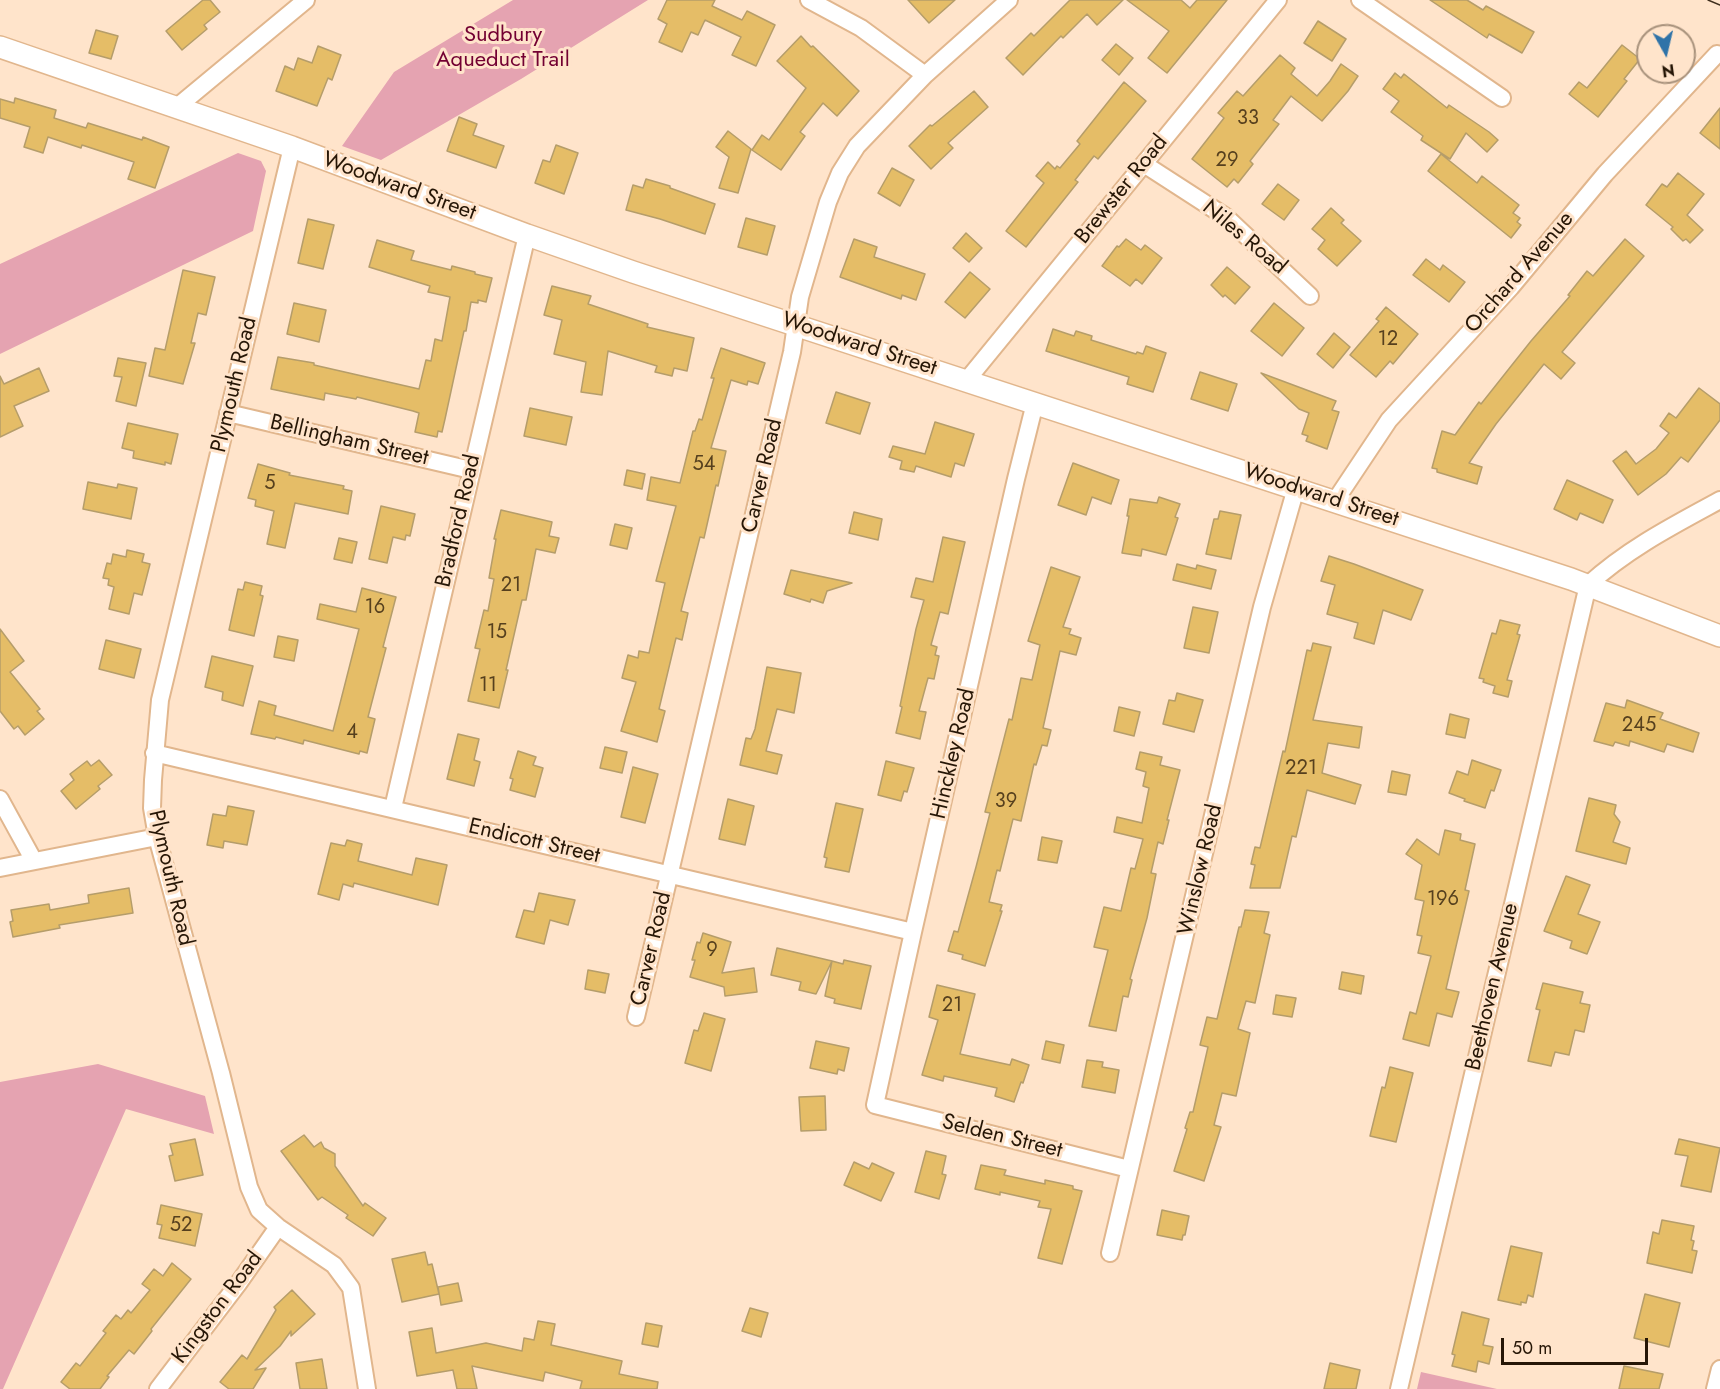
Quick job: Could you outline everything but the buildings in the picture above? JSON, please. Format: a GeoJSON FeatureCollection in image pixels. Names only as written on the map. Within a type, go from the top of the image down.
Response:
{"type":"FeatureCollection","features":[{"type":"Feature","properties":{"kind":"street"},"geometry":{"type":"LineString","coordinates":[[177,107],[306,0]]}},
{"type":"Feature","properties":{"kind":"street"},"geometry":{"type":"LineString","coordinates":[[809,0],[861,28],[925,75]]}},
{"type":"Feature","properties":{"kind":"street","name":"Carver Road"},"geometry":{"type":"LineString","coordinates":[[636,1017],[792,352],[800,297],[825,213],[840,173],[857,146],[925,75],[1009,0]]}},
{"type":"Feature","properties":{"kind":"street","name":"Brewster Road"},"geometry":{"type":"LineString","coordinates":[[967,380],[1278,0]]}},
{"type":"Feature","properties":{"kind":"street"},"geometry":{"type":"LineString","coordinates":[[1360,0],[1502,98]]}},
{"type":"Feature","properties":{"kind":"street","name":"Woodward Street"},"geometry":{"type":"LineString","coordinates":[[0,47],[292,147],[633,272],[1588,585],[1720,636]]}},
{"type":"Feature","properties":{"kind":"street","name":"Orchard Avenue"},"geometry":{"type":"LineString","coordinates":[[1335,501],[1389,420],[1511,287],[1605,174],[1717,54]]}},
{"type":"Feature","properties":{"kind":"street","name":"Plymouth Road"},"geometry":{"type":"LineString","coordinates":[[292,147],[160,700],[154,753],[152,808],[157,837],[221,1073],[249,1187],[260,1210],[278,1227],[334,1265],[351,1288],[367,1389]]}},
{"type":"Feature","properties":{"kind":"street","name":"Niles Road"},"geometry":{"type":"LineString","coordinates":[[1144,164],[1226,217],[1310,296]]}},
{"type":"Feature","properties":{"kind":"street","name":"Bradford Road"},"geometry":{"type":"LineString","coordinates":[[393,808],[527,235]]}},
{"type":"Feature","properties":{"kind":"street","name":"Hinckley Road"},"geometry":{"type":"LineString","coordinates":[[875,1105],[1035,403]]}},
{"type":"Feature","properties":{"kind":"street","name":"Bellingham Street"},"geometry":{"type":"LineString","coordinates":[[228,413],[471,470]]}},
{"type":"Feature","properties":{"kind":"street","name":"Winslow Road"},"geometry":{"type":"LineString","coordinates":[[1110,1253],[1263,607],[1296,488]]}},
{"type":"Feature","properties":{"kind":"street"},"geometry":{"type":"LineString","coordinates":[[1588,585],[1630,552],[1720,500]]}},
{"type":"Feature","properties":{"kind":"street","name":"Beethoven Avenue"},"geometry":{"type":"LineString","coordinates":[[1399,1389],[1588,585]]}},
{"type":"Feature","properties":{"kind":"street","name":"Endicott Street"},"geometry":{"type":"LineString","coordinates":[[154,753],[913,932]]}},
{"type":"Feature","properties":{"kind":"street"},"geometry":{"type":"LineString","coordinates":[[0,799],[34,861]]}},
{"type":"Feature","properties":{"kind":"street"},"geometry":{"type":"LineString","coordinates":[[0,868],[157,837]]}},
{"type":"Feature","properties":{"kind":"street","name":"Selden Street"},"geometry":{"type":"LineString","coordinates":[[875,1105],[1128,1170]]}},
{"type":"Feature","properties":{"kind":"street","name":"Kingston Road"},"geometry":{"type":"LineString","coordinates":[[158,1389],[231,1294],[278,1227]]}},
{"type":"Feature","properties":{"kind":"street"},"geometry":{"type":"LineString","coordinates":[[1715,1389],[1720,1369]]}},
{"type":"Feature","properties":{"kind":"green space","name":"Sudbury Aqueduct Trail"},"geometry":{"type":"Polygon","coordinates":[[[513,0],[648,0],[521,79],[381,160],[342,146],[394,72],[513,0]]]}},
{"type":"Feature","properties":{"kind":"green space"},"geometry":{"type":"Polygon","coordinates":[[[238,153],[261,161],[266,171],[253,231],[0,354],[0,264],[238,153]]]}},
{"type":"Feature","properties":{"kind":"green space"},"geometry":{"type":"Polygon","coordinates":[[[98,1064],[205,1096],[214,1134],[126,1109],[3,1389],[0,1389],[0,1082],[98,1064]]]}},
{"type":"Feature","properties":{"kind":"green space"},"geometry":{"type":"Polygon","coordinates":[[[1421,1372],[1497,1389],[1417,1389],[1421,1372]]]}},
{"type":"Feature","properties":{"kind":"tram line"},"geometry":{"type":"LineString","coordinates":[[1708,0],[1720,5]]}}]}
